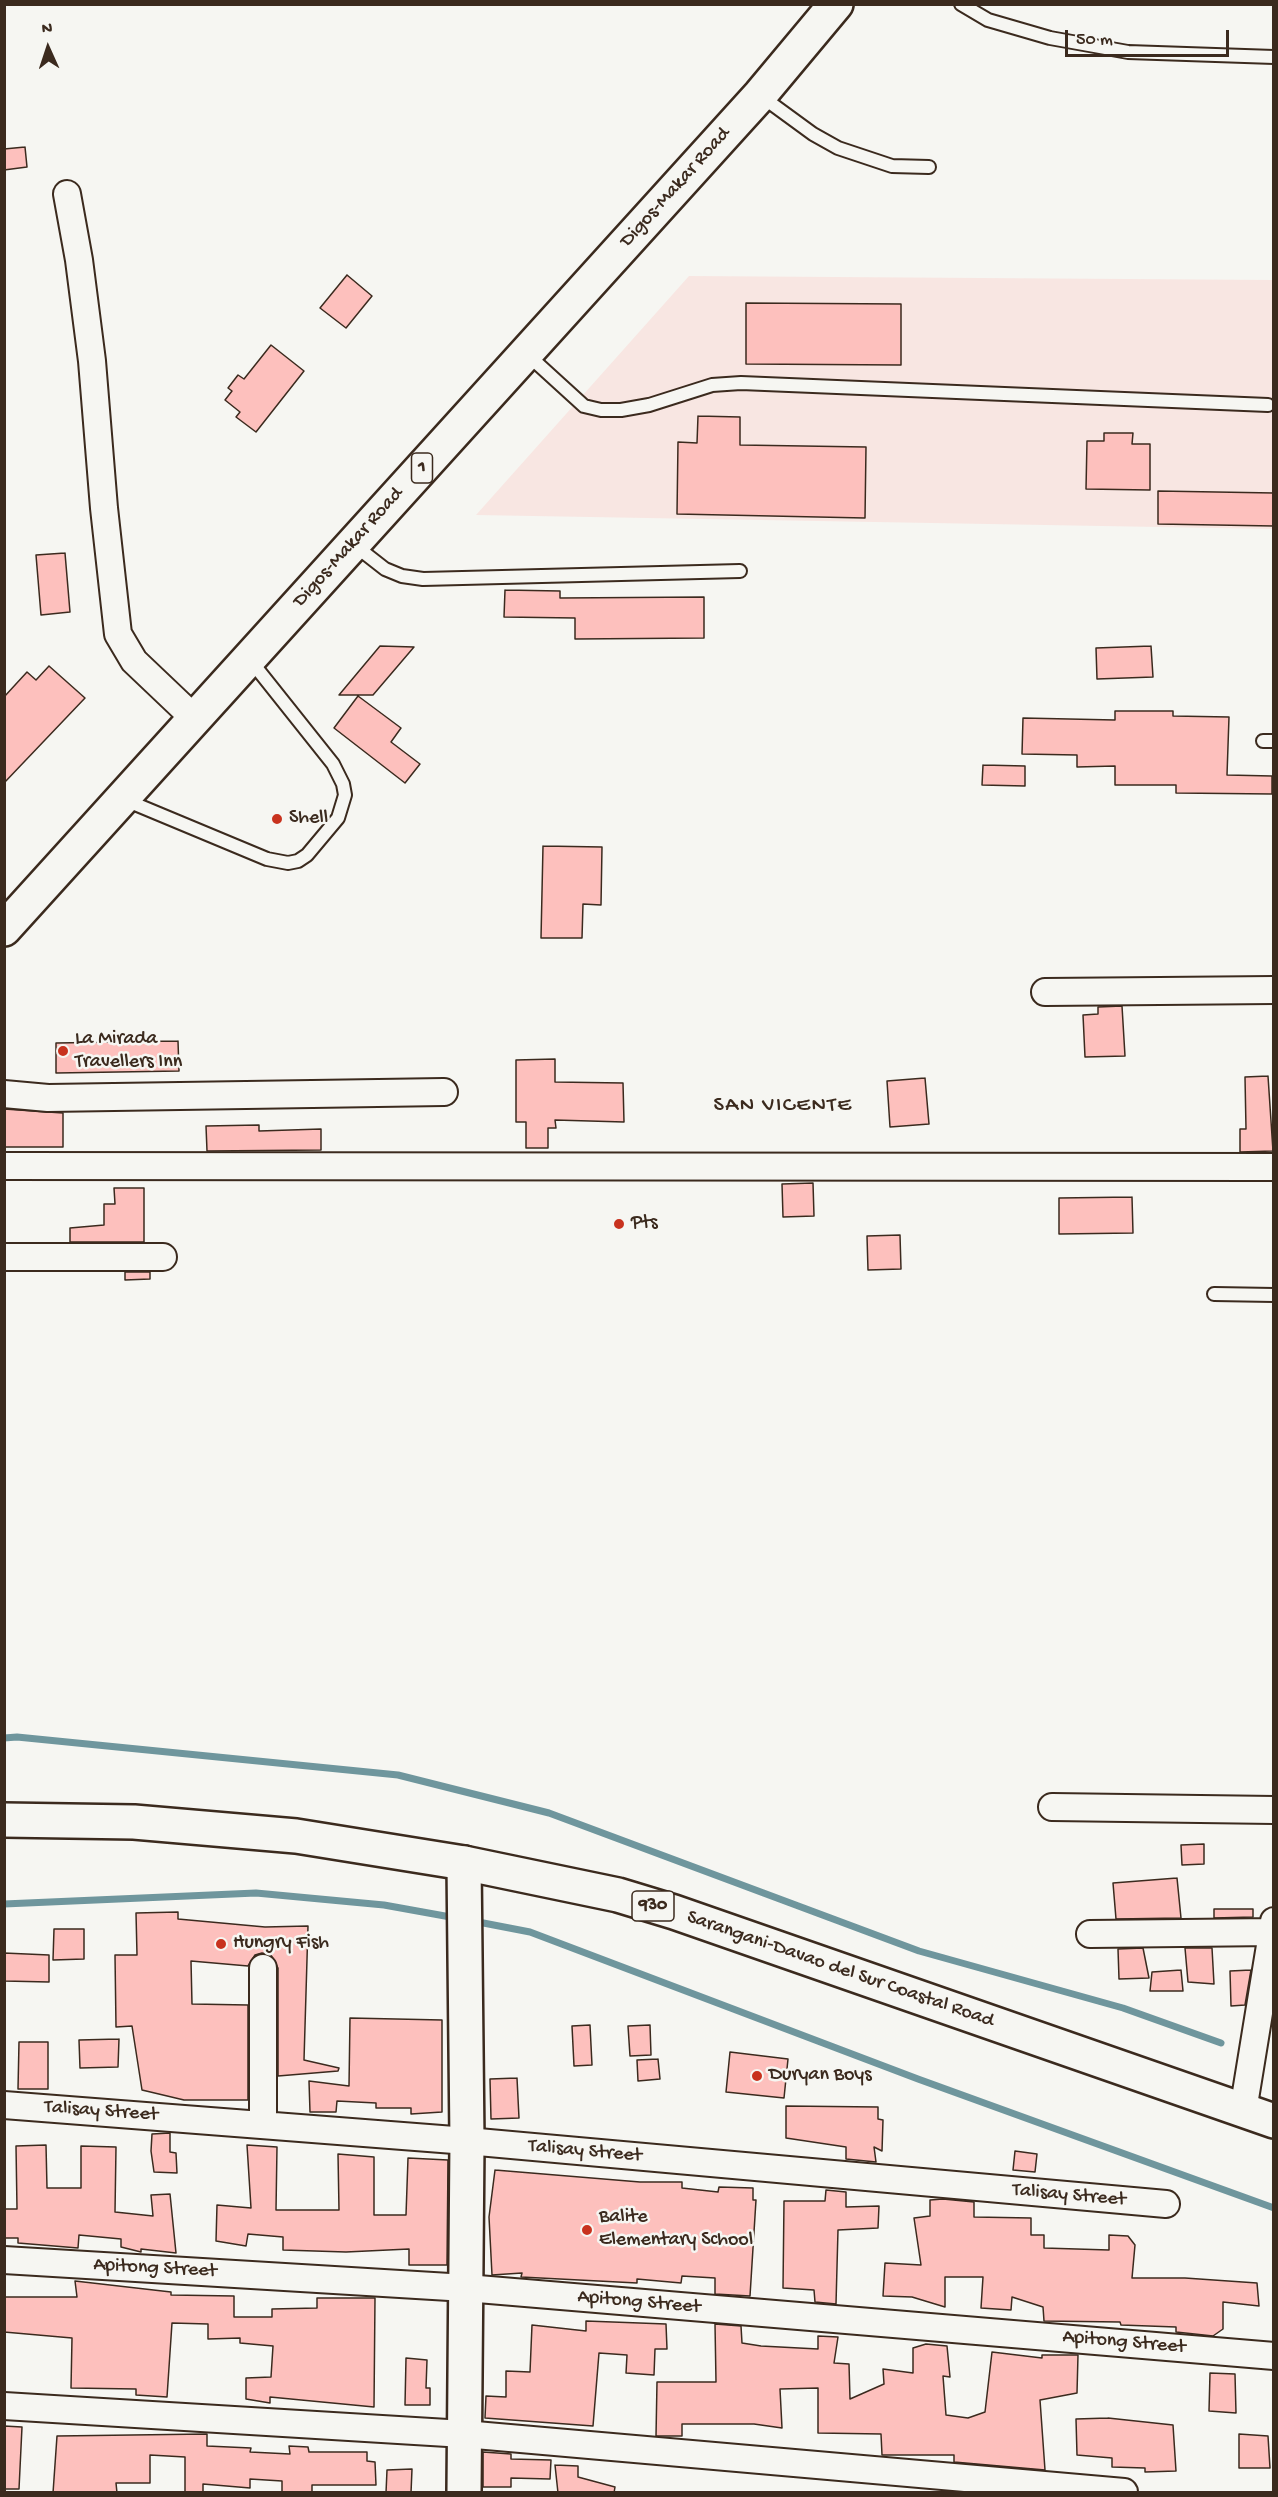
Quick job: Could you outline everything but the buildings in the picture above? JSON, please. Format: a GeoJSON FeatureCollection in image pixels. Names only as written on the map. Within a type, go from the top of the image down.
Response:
{"type":"FeatureCollection","features":[{"type":"Feature","properties":{"kind":"main road","name":"Digos-Makar Road"},"geometry":{"type":"LineString","coordinates":[[4,929],[760,95],[836,4]]}},
{"type":"Feature","properties":{"kind":"main road","name":"Sarangani-Davao del Sur Coastal Road"},"geometry":{"type":"LineString","coordinates":[[4,1820],[134,1822],[296,1836],[464,1863],[618,1895],[674,1912],[1258,2116]]}},
{"type":"Feature","properties":{"kind":"main road"},"geometry":{"type":"LineString","coordinates":[[464,1863],[467,2141],[464,2493]]}},
{"type":"Feature","properties":{"kind":"street"},"geometry":{"type":"LineString","coordinates":[[67,194],[92,361],[104,508],[118,634],[134,661],[195,719]]}},
{"type":"Feature","properties":{"kind":"street"},"geometry":{"type":"LineString","coordinates":[[1045,992],[1274,990]]}},
{"type":"Feature","properties":{"kind":"street"},"geometry":{"type":"LineString","coordinates":[[4,1094],[48,1098],[444,1092]]}},
{"type":"Feature","properties":{"kind":"street"},"geometry":{"type":"LineString","coordinates":[[4,1166],[1274,1167]]}},
{"type":"Feature","properties":{"kind":"street"},"geometry":{"type":"LineString","coordinates":[[4,1257],[163,1257]]}},
{"type":"Feature","properties":{"kind":"street"},"geometry":{"type":"LineString","coordinates":[[1052,1807],[1274,1810]]}},
{"type":"Feature","properties":{"kind":"street"},"geometry":{"type":"LineString","coordinates":[[1090,1934],[1273,1929],[1258,2116]]}},
{"type":"Feature","properties":{"kind":"street"},"geometry":{"type":"LineString","coordinates":[[263,1968],[263,2125]]}},
{"type":"Feature","properties":{"kind":"street","name":"Talisay Street"},"geometry":{"type":"LineString","coordinates":[[4,2105],[467,2141],[1166,2204]]}},
{"type":"Feature","properties":{"kind":"street","name":"Apitong Street"},"geometry":{"type":"LineString","coordinates":[[4,2260],[466,2288],[1274,2356]]}},
{"type":"Feature","properties":{"kind":"street"},"geometry":{"type":"LineString","coordinates":[[4,2406],[464,2434],[1124,2493]]}},
{"type":"Feature","properties":{"kind":"lane"},"geometry":{"type":"LineString","coordinates":[[961,4],[988,20],[1050,38],[1128,52],[1274,57]]}},
{"type":"Feature","properties":{"kind":"lane"},"geometry":{"type":"LineString","coordinates":[[760,95],[813,134],[838,148],[892,166],[929,167]]}},
{"type":"Feature","properties":{"kind":"lane"},"geometry":{"type":"LineString","coordinates":[[526,354],[584,406],[601,410],[621,410],[649,405],[712,385],[741,383],[1268,405]]}},
{"type":"Feature","properties":{"kind":"lane"},"geometry":{"type":"LineString","coordinates":[[353,544],[385,569],[402,576],[423,579],[740,571]]}},
{"type":"Feature","properties":{"kind":"lane"},"geometry":{"type":"LineString","coordinates":[[122,799],[267,859],[288,863],[298,861],[307,855],[338,818],[345,795],[343,784],[333,764],[249,659]]}},
{"type":"Feature","properties":{"kind":"lane"},"geometry":{"type":"LineString","coordinates":[[1214,1294],[1274,1295]]}},
{"type":"Feature","properties":{"kind":"shaded area"},"geometry":{"type":"Polygon","coordinates":[[[689,276],[1273,280],[1273,529],[476,515],[689,276]]]}},
{"type":"Feature","properties":{"kind":"waterway"},"geometry":{"type":"LineString","coordinates":[[4,1738],[17,1737],[398,1775],[549,1813],[919,1951],[1123,2008],[1221,2043]]}},
{"type":"Feature","properties":{"kind":"waterway"},"geometry":{"type":"LineString","coordinates":[[4,1904],[256,1893],[384,1905],[456,1918]]}},
{"type":"Feature","properties":{"kind":"waterway"},"geometry":{"type":"LineString","coordinates":[[473,1921],[530,1932],[918,2079],[1274,2208]]}},
{"type":"Feature","properties":{"kind":"place","name":"Shell"},"geometry":{"type":"Point","coordinates":[277,819]}},
{"type":"Feature","properties":{"kind":"place","name":"La Mirada Travellers Inn"},"geometry":{"type":"Point","coordinates":[63,1051]}},
{"type":"Feature","properties":{"kind":"place","name":"Pts"},"geometry":{"type":"Point","coordinates":[619,1224]}},
{"type":"Feature","properties":{"kind":"place","name":"Hungry Fish"},"geometry":{"type":"Point","coordinates":[221,1944]}},
{"type":"Feature","properties":{"kind":"place","name":"Duryan Boys"},"geometry":{"type":"Point","coordinates":[757,2076]}},
{"type":"Feature","properties":{"kind":"place","name":"Balite Elementary School"},"geometry":{"type":"Point","coordinates":[587,2230]}},
{"type":"Feature","properties":{"kind":"district","name":"SAN VICENTE"},"geometry":{"type":"Point","coordinates":[783,1107]}}]}
